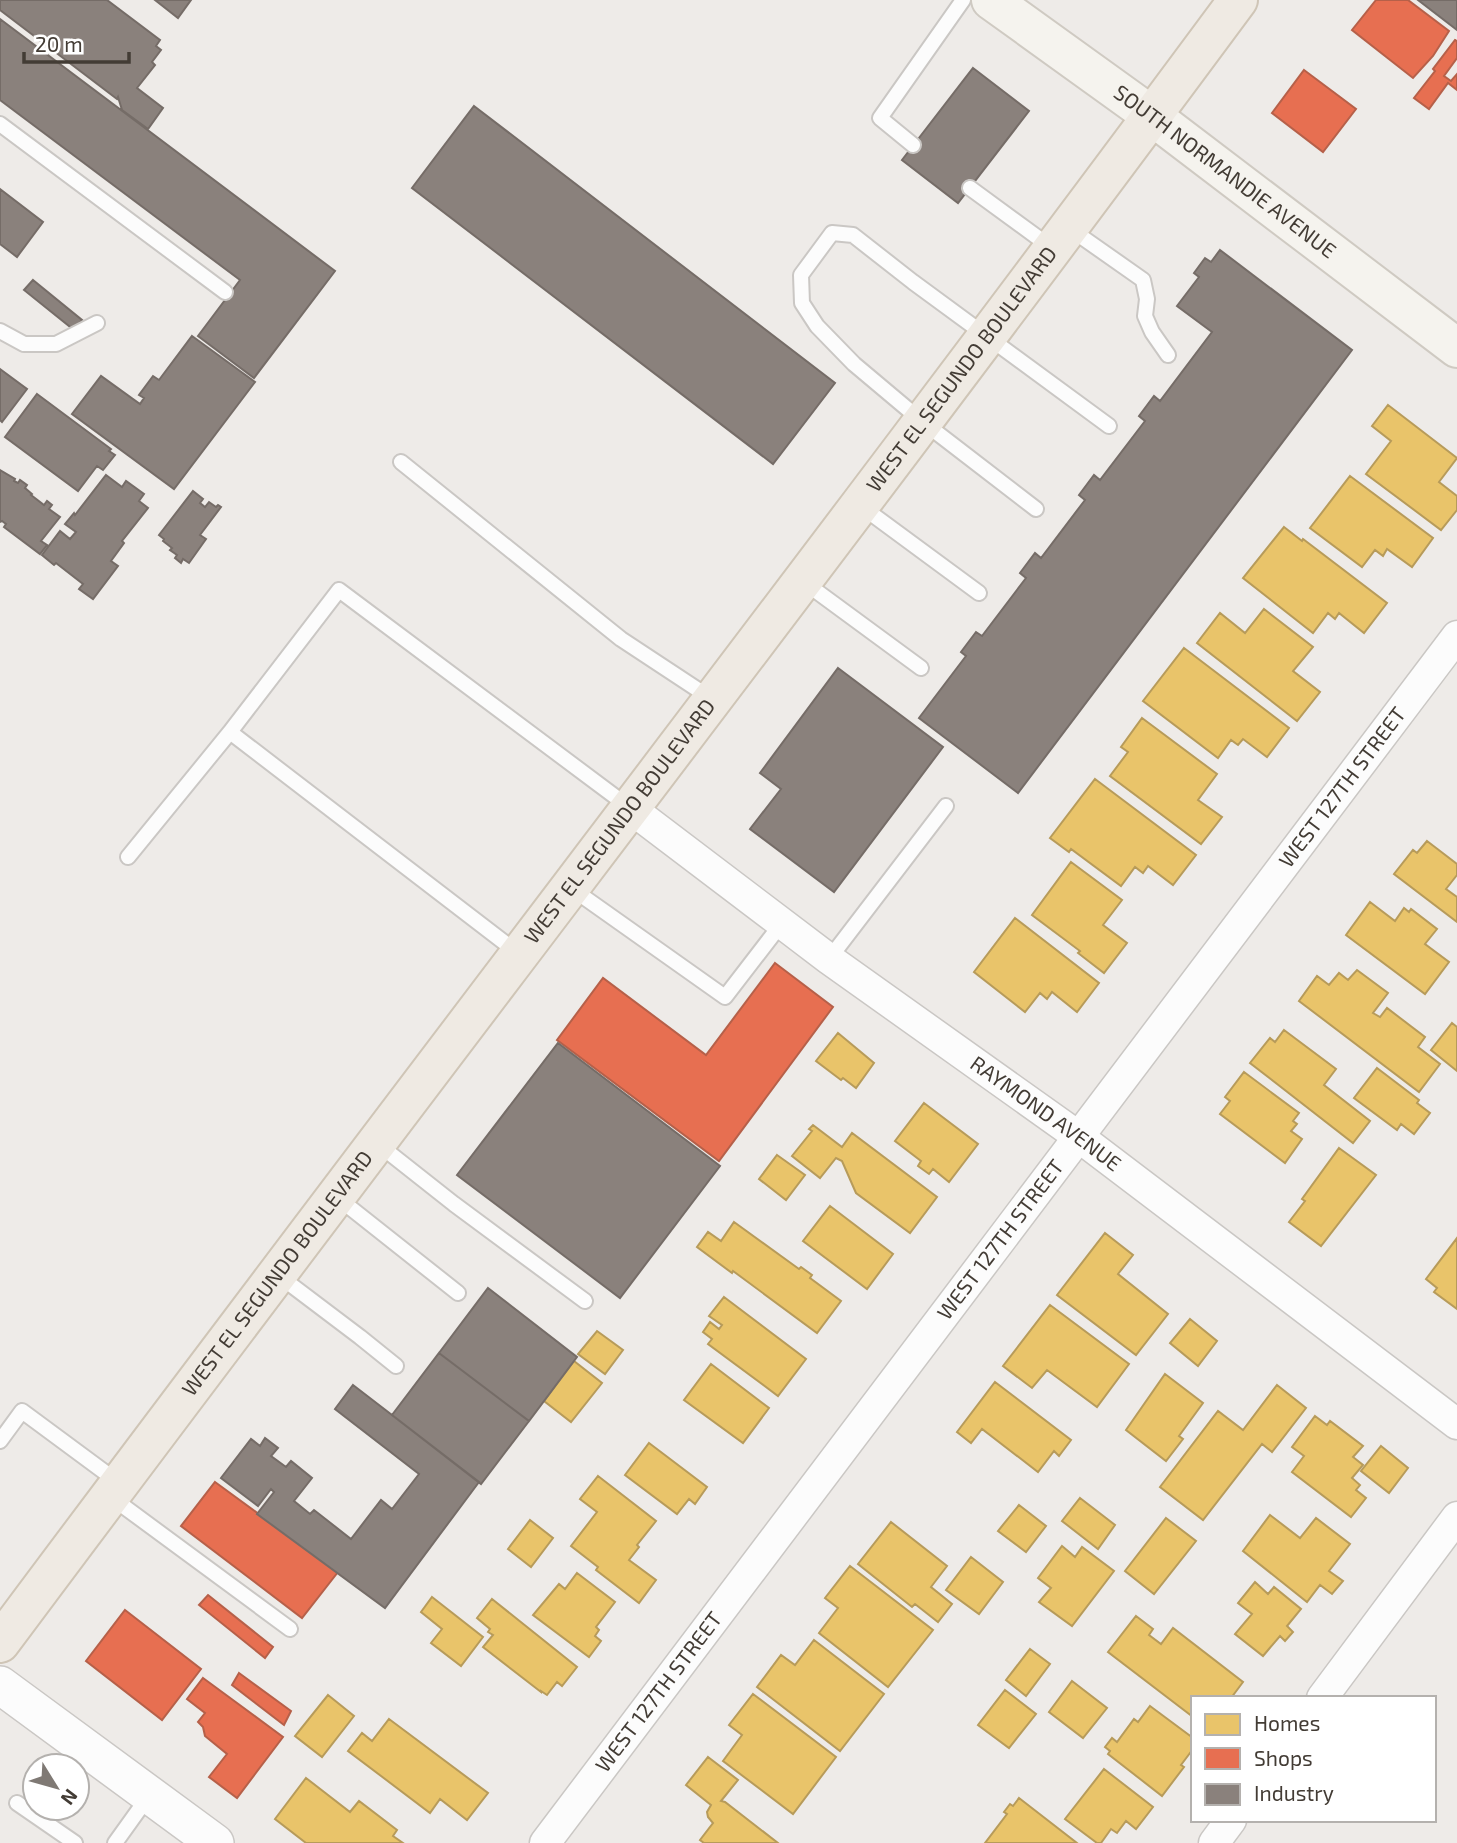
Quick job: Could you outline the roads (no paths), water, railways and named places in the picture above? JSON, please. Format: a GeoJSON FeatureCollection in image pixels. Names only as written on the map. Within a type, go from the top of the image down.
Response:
{"type":"FeatureCollection","features":[{"type":"Feature","properties":{"kind":"main road","name":"SOUTH NORMANDIE AVENUE"},"geometry":{"type":"LineString","coordinates":[[988,1],[1152,116],[1457,348]]}},
{"type":"Feature","properties":{"kind":"main road","name":"WEST EL SEGUNDO BOULEVARD"},"geometry":{"type":"LineString","coordinates":[[0,1643],[923,422],[1234,2]]}},
{"type":"Feature","properties":{"kind":"street","name":"WEST 127TH STREET"},"geometry":{"type":"LineString","coordinates":[[545,1843],[1457,636]]}},
{"type":"Feature","properties":{"kind":"street","name":"RAYMOND AVENUE"},"geometry":{"type":"LineString","coordinates":[[630,808],[829,959],[1079,1138],[1457,1424]]}},
{"type":"Feature","properties":{"kind":"street"},"geometry":{"type":"LineString","coordinates":[[1323,1696],[1457,1517]]}},
{"type":"Feature","properties":{"kind":"street"},"geometry":{"type":"LineString","coordinates":[[0,1685],[215,1843]]}},
{"type":"Feature","properties":{"kind":"street"},"geometry":{"type":"LineString","coordinates":[[1214,1843],[1230,1822]]}},
{"type":"Feature","properties":{"kind":"lane"},"geometry":{"type":"LineString","coordinates":[[913,145],[880,118],[988,1]]}},
{"type":"Feature","properties":{"kind":"lane"},"geometry":{"type":"LineString","coordinates":[[0,124],[225,292]]}},
{"type":"Feature","properties":{"kind":"lane"},"geometry":{"type":"LineString","coordinates":[[970,188],[1060,238],[1143,279],[1147,299],[1145,316],[1168,355]]}},
{"type":"Feature","properties":{"kind":"lane"},"geometry":{"type":"LineString","coordinates":[[1036,509],[853,364],[817,326],[802,303],[801,275],[832,233],[853,235],[1109,426]]}},
{"type":"Feature","properties":{"kind":"lane"},"geometry":{"type":"LineString","coordinates":[[0,331],[24,344],[56,344],[97,323]]}},
{"type":"Feature","properties":{"kind":"lane"},"geometry":{"type":"LineString","coordinates":[[401,462],[621,639],[713,699]]}},
{"type":"Feature","properties":{"kind":"lane"},"geometry":{"type":"LineString","coordinates":[[860,505],[979,593]]}},
{"type":"Feature","properties":{"kind":"lane"},"geometry":{"type":"LineString","coordinates":[[803,581],[921,668]]}},
{"type":"Feature","properties":{"kind":"lane"},"geometry":{"type":"LineString","coordinates":[[128,858],[230,732],[339,590],[630,808]]}},
{"type":"Feature","properties":{"kind":"lane"},"geometry":{"type":"LineString","coordinates":[[230,732],[520,954]]}},
{"type":"Feature","properties":{"kind":"lane"},"geometry":{"type":"LineString","coordinates":[[829,959],[946,806]]}},
{"type":"Feature","properties":{"kind":"lane"},"geometry":{"type":"LineString","coordinates":[[570,888],[725,998],[782,923]]}},
{"type":"Feature","properties":{"kind":"lane"},"geometry":{"type":"LineString","coordinates":[[376,1143],[586,1301]]}},
{"type":"Feature","properties":{"kind":"lane"},"geometry":{"type":"LineString","coordinates":[[336,1196],[458,1293]]}},
{"type":"Feature","properties":{"kind":"lane"},"geometry":{"type":"LineString","coordinates":[[277,1274],[396,1366]]}},
{"type":"Feature","properties":{"kind":"lane"},"geometry":{"type":"LineString","coordinates":[[0,1441],[22,1411],[290,1629]]}},
{"type":"Feature","properties":{"kind":"lane"},"geometry":{"type":"LineString","coordinates":[[115,1843],[149,1795]]}},
{"type":"Feature","properties":{"kind":"lane"},"geometry":{"type":"LineString","coordinates":[[17,1803],[75,1843]]}}]}
